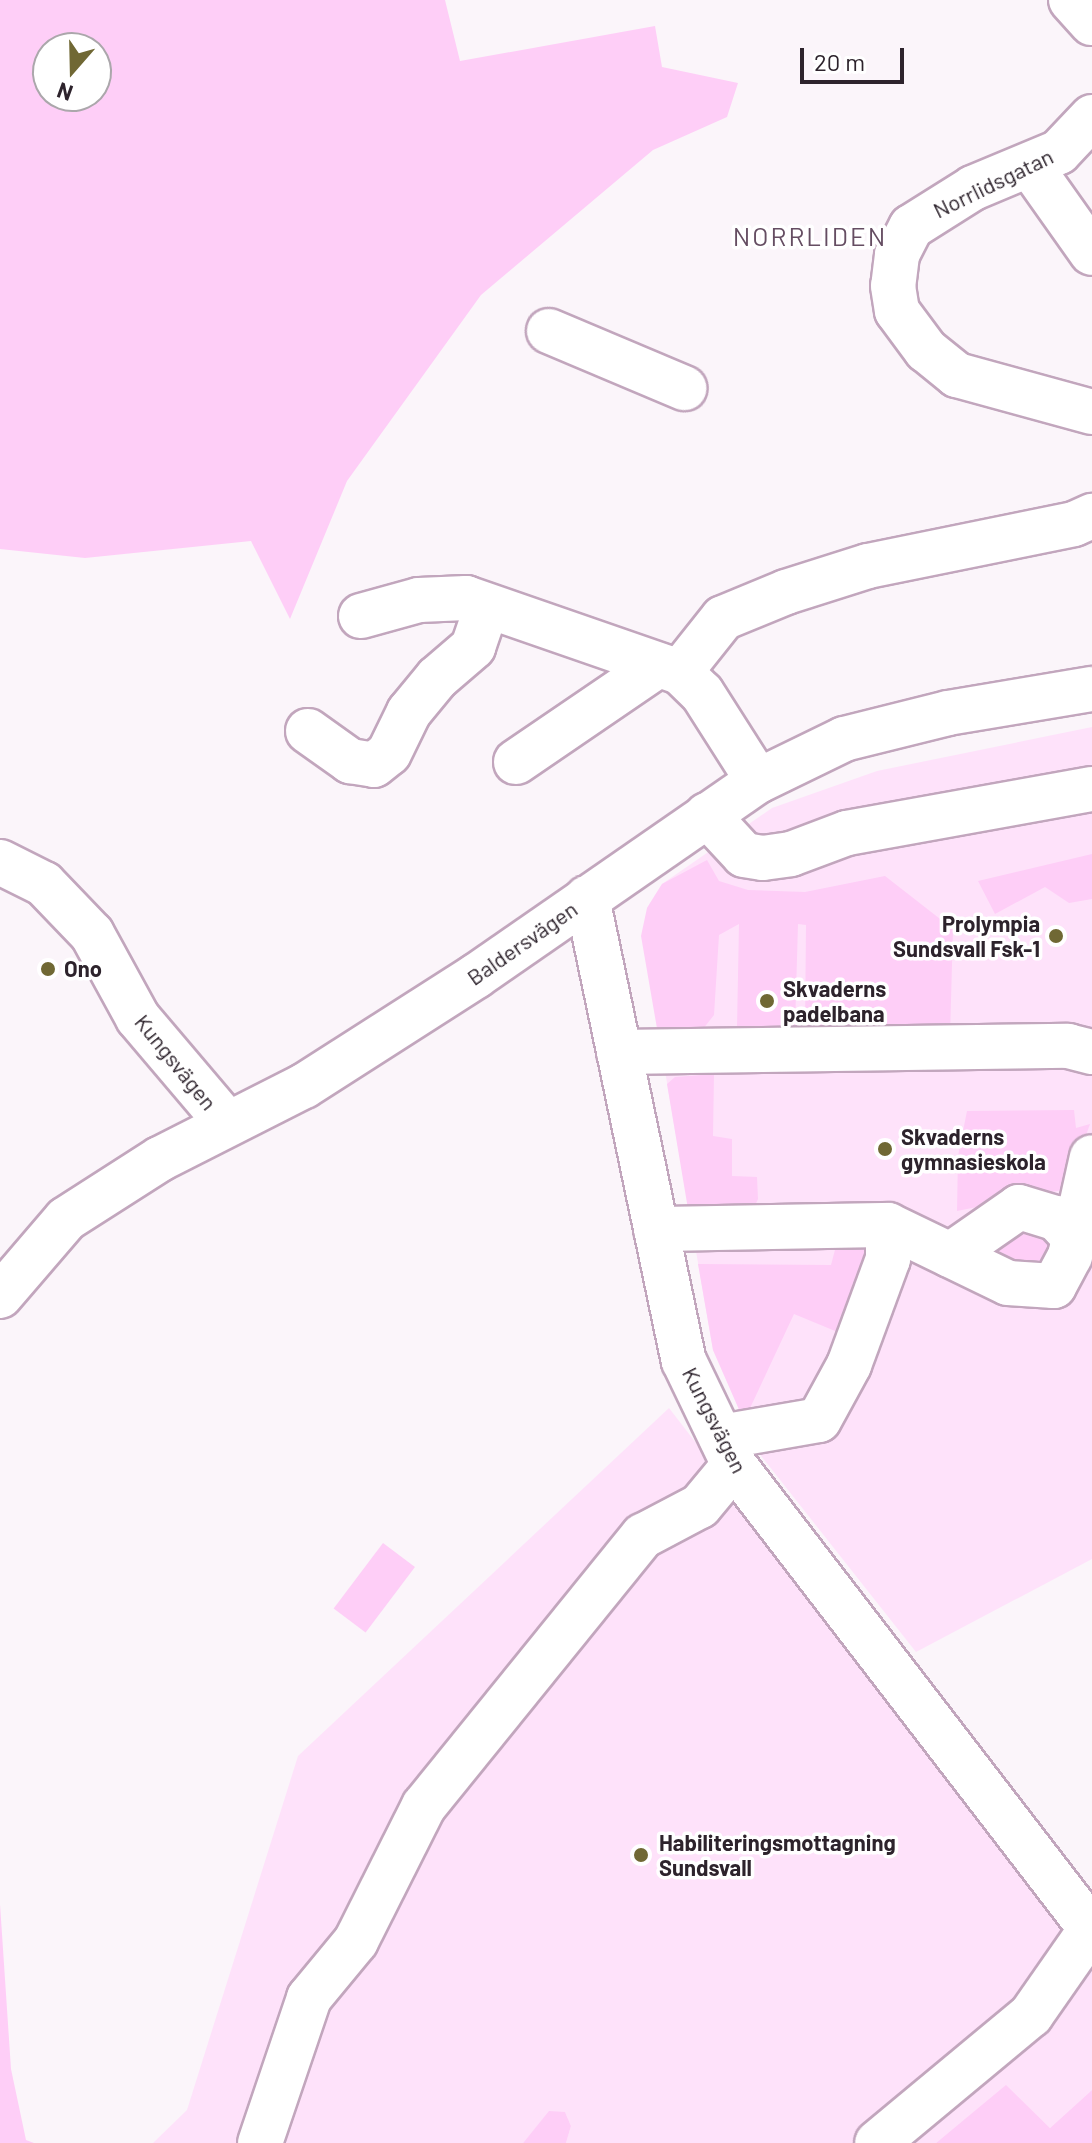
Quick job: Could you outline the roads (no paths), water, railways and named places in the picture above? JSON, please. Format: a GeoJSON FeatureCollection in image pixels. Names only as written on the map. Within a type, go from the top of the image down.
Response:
{"type":"FeatureCollection","features":[{"type":"Feature","properties":{"kind":"street"},"geometry":{"type":"LineString","coordinates":[[1071,0],[1092,23]]}},
{"type":"Feature","properties":{"kind":"street","name":"Norrlidsgatan"},"geometry":{"type":"LineString","coordinates":[[1092,117],[1059,152],[1031,167],[973,188],[911,227],[897,255],[893,286],[897,311],[926,350],[957,375],[1092,412]]}},
{"type":"Feature","properties":{"kind":"street"},"geometry":{"type":"LineString","coordinates":[[1031,167],[1092,253]]}},
{"type":"Feature","properties":{"kind":"street"},"geometry":{"type":"LineString","coordinates":[[549,331],[684,388]]}},
{"type":"Feature","properties":{"kind":"street"},"geometry":{"type":"LineString","coordinates":[[516,762],[669,669],[723,618],[786,592],[868,566],[1074,524],[1092,516]]}},
{"type":"Feature","properties":{"kind":"street"},"geometry":{"type":"LineString","coordinates":[[361,616],[419,600],[466,598],[669,669],[702,693],[758,781]]}},
{"type":"Feature","properties":{"kind":"street"},"geometry":{"type":"LineString","coordinates":[[308,731],[350,761],[374,765],[389,753],[409,712],[437,678],[473,647],[487,606]]}},
{"type":"Feature","properties":{"kind":"street","name":"Baldersvägen"},"geometry":{"type":"LineString","coordinates":[[0,1296],[66,1219],[227,1123],[304,1086],[758,781],[844,739],[948,713],[1092,689]]}},
{"type":"Feature","properties":{"kind":"street"},"geometry":{"type":"LineString","coordinates":[[707,815],[744,855],[763,858],[791,854],[847,833],[1092,789]]}},
{"type":"Feature","properties":{"kind":"street","name":"Kungsvägen"},"geometry":{"type":"LineString","coordinates":[[0,862],[44,884],[92,934],[138,1018],[227,1123]]}},
{"type":"Feature","properties":{"kind":"street","name":"Kungsvägen"},"geometry":{"type":"LineString","coordinates":[[587,898],[684,1361],[728,1451],[1077,1888],[1091,1929]]}},
{"type":"Feature","properties":{"kind":"street"},"geometry":{"type":"LineString","coordinates":[[619,1052],[1068,1046],[1092,1052]]}},
{"type":"Feature","properties":{"kind":"street"},"geometry":{"type":"LineString","coordinates":[[656,1229],[888,1225],[1008,1283],[1054,1286],[1074,1237],[1092,1157]]}},
{"type":"Feature","properties":{"kind":"street"},"geometry":{"type":"LineString","coordinates":[[950,1255],[1019,1207],[1056,1218],[1074,1237]]}},
{"type":"Feature","properties":{"kind":"street"},"geometry":{"type":"LineString","coordinates":[[260,2143],[309,1998],[356,1941],[424,1806],[643,1536],[700,1506],[728,1451],[819,1420],[849,1365],[888,1259],[888,1225]]}},
{"type":"Feature","properties":{"kind":"street"},"geometry":{"type":"LineString","coordinates":[[877,2143],[1031,2015],[1091,1929]]}},
{"type":"Feature","properties":{"kind":"place","name":"Prolympia Sundsvall Fsk-1"},"geometry":{"type":"Point","coordinates":[1056,936]}},
{"type":"Feature","properties":{"kind":"place","name":"Ono"},"geometry":{"type":"Point","coordinates":[48,969]}},
{"type":"Feature","properties":{"kind":"place","name":"Skvaderns padelbana"},"geometry":{"type":"Point","coordinates":[767,1001]}},
{"type":"Feature","properties":{"kind":"place","name":"Skvaderns gymnasieskola"},"geometry":{"type":"Point","coordinates":[885,1149]}},
{"type":"Feature","properties":{"kind":"place","name":"Habiliteringsmottagning Sundsvall"},"geometry":{"type":"Point","coordinates":[641,1855]}},
{"type":"Feature","properties":{"kind":"district","name":"NORRLIDEN"},"geometry":{"type":"Point","coordinates":[810,236]}}]}
